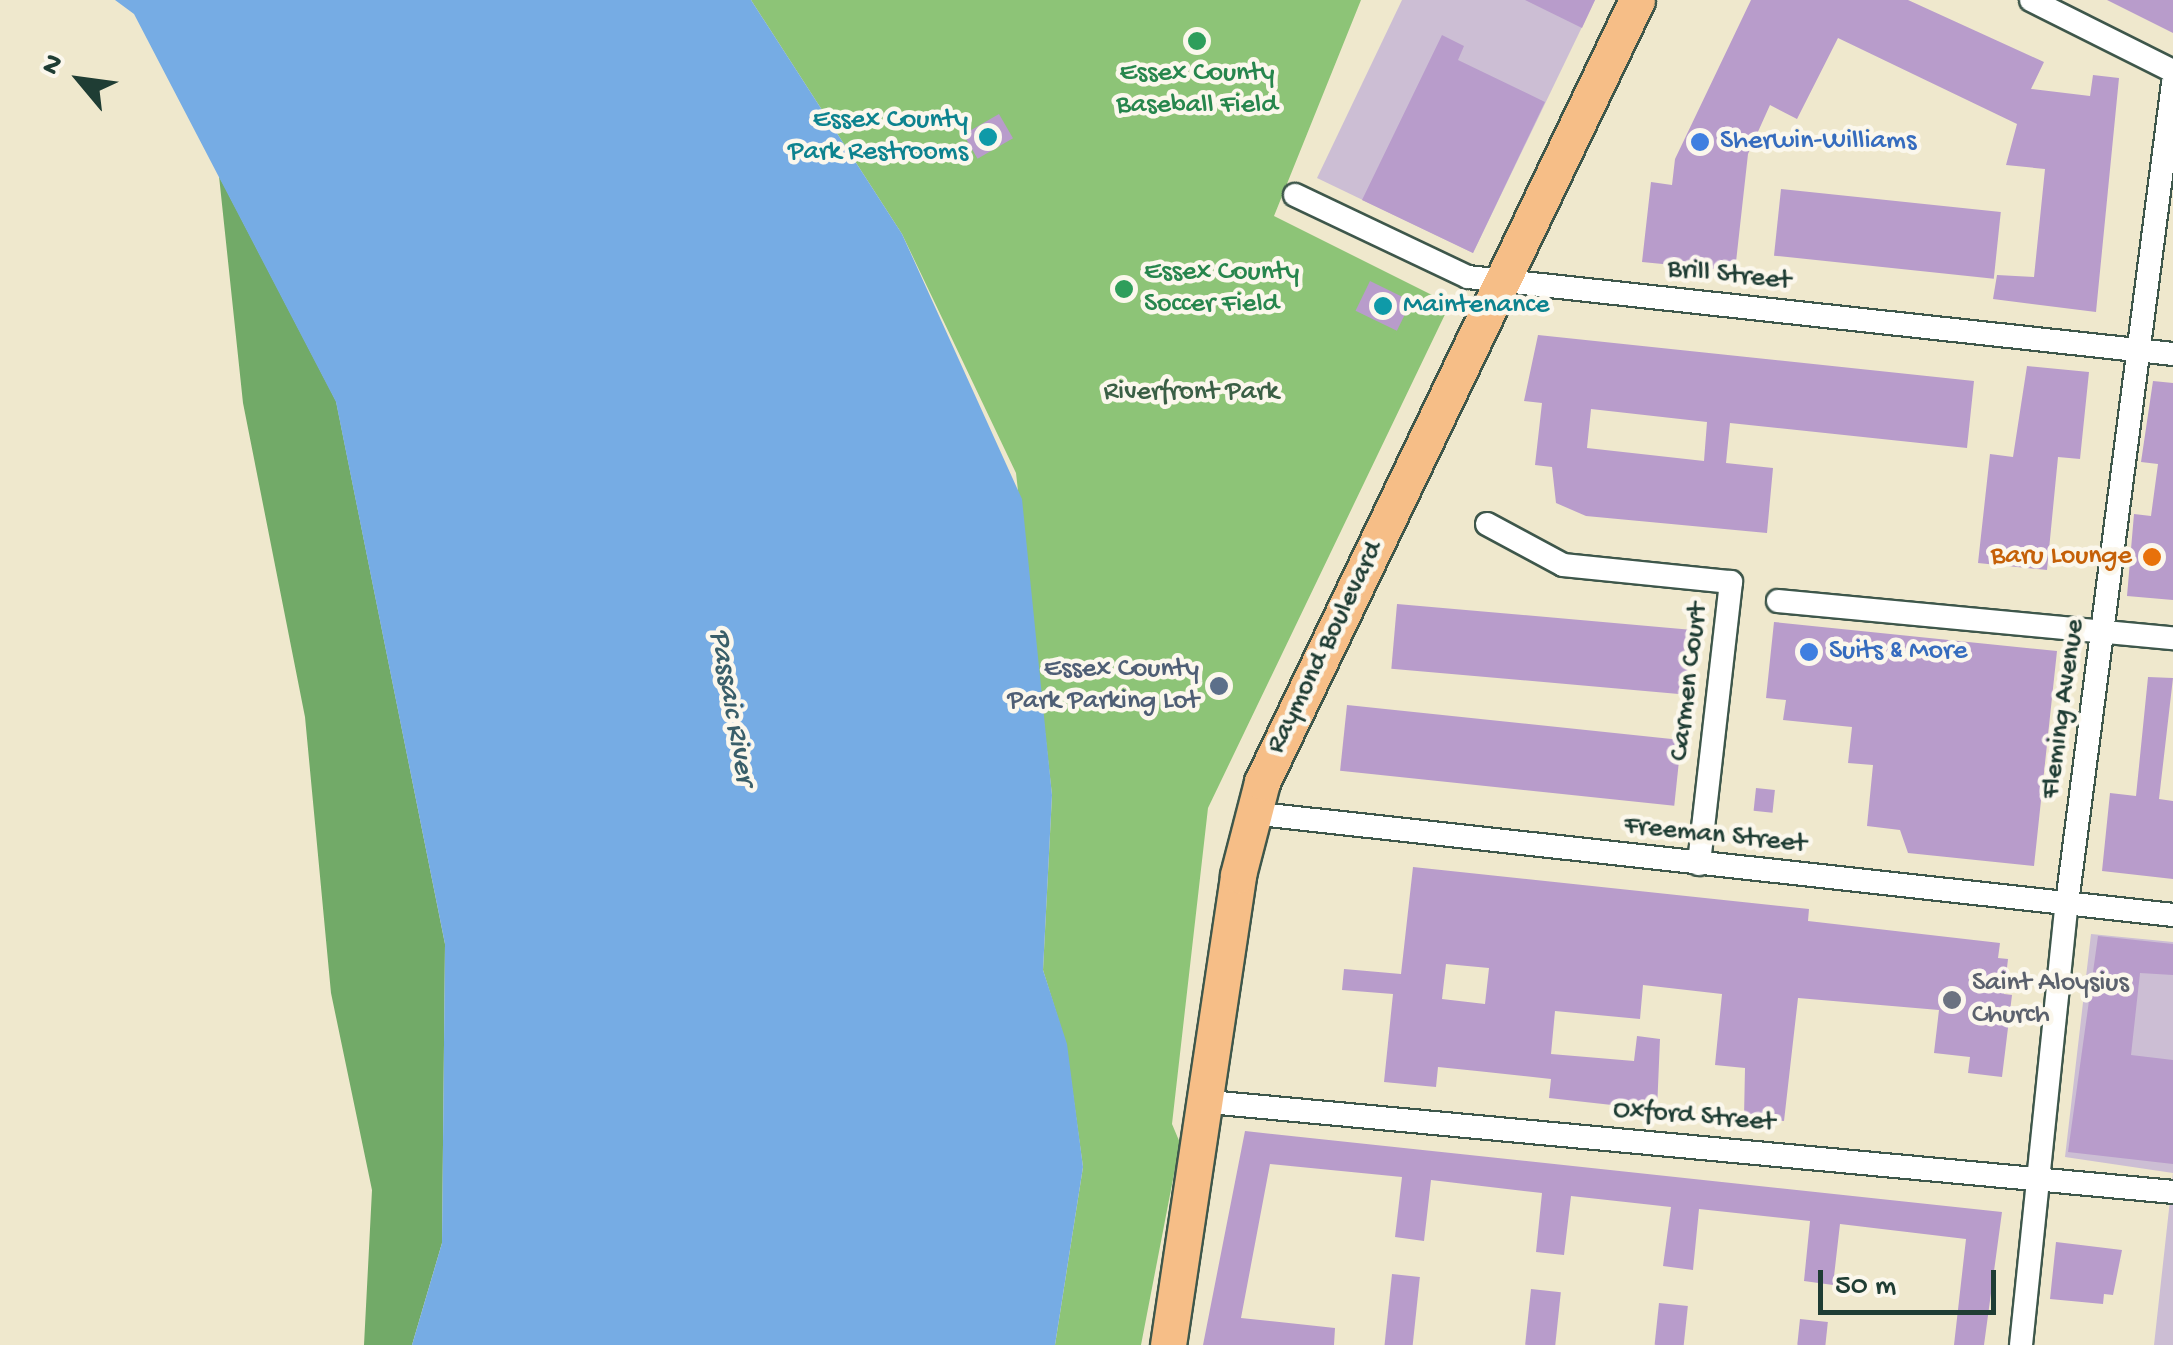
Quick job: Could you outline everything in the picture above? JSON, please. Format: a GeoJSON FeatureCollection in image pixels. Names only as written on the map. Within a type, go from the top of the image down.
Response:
{"type":"FeatureCollection","features":[{"type":"Feature","properties":{"kind":"main road","name":"Raymond Boulevard"},"geometry":{"type":"LineString","coordinates":[[1168,1345],[1252,813],[1637,0]]}},
{"type":"Feature","properties":{"kind":"street"},"geometry":{"type":"LineString","coordinates":[[2031,0],[2173,71]]}},
{"type":"Feature","properties":{"kind":"street","name":"Fleming Avenue"},"geometry":{"type":"LineString","coordinates":[[2021,1345],[2066,904],[2107,630],[2173,83]]}},
{"type":"Feature","properties":{"kind":"street","name":"Brill Street"},"geometry":{"type":"LineString","coordinates":[[1295,195],[1468,277],[2173,354]]}},
{"type":"Feature","properties":{"kind":"street","name":"Carmen Court"},"geometry":{"type":"LineString","coordinates":[[1487,524],[1563,565],[1731,582],[1699,864]]}},
{"type":"Feature","properties":{"kind":"street"},"geometry":{"type":"LineString","coordinates":[[1778,601],[2173,638]]}},
{"type":"Feature","properties":{"kind":"street","name":"Freeman Street"},"geometry":{"type":"LineString","coordinates":[[1252,813],[2173,915]]}},
{"type":"Feature","properties":{"kind":"street","name":"Oxford Street"},"geometry":{"type":"LineString","coordinates":[[1209,1102],[2173,1192]]}},
{"type":"Feature","properties":{"kind":"shaded area"},"geometry":{"type":"Polygon","coordinates":[[[1402,0],[1595,0],[1473,253],[1317,178],[1402,0]]]}},
{"type":"Feature","properties":{"kind":"shaded area"},"geometry":{"type":"Polygon","coordinates":[[[2091,934],[2173,942],[2173,1173],[2065,1157],[2091,934]]]}},
{"type":"Feature","properties":{"kind":"shaded area"},"geometry":{"type":"Polygon","coordinates":[[[2173,1173],[2173,1345],[2154,1345],[2173,1173]]]}},
{"type":"Feature","properties":{"kind":"green space","name":"Riverfront Park"},"geometry":{"type":"Polygon","coordinates":[[[751,0],[1361,0],[1274,216],[1450,304],[1208,808],[1172,1124],[1180,1143],[1141,1345],[1055,1345],[1083,1167],[1066,1044],[1043,970],[1052,795],[1016,473],[902,234],[751,0]]]}},
{"type":"Feature","properties":{"kind":"green space"},"geometry":{"type":"Polygon","coordinates":[[[219,176],[336,401],[445,944],[442,1243],[412,1345],[364,1345],[372,1190],[331,993],[305,717],[243,403],[219,176]]]}},
{"type":"Feature","properties":{"kind":"water","name":"Passaic River"},"geometry":{"type":"Polygon","coordinates":[[[115,0],[751,0],[902,234],[1022,499],[1052,795],[1043,970],[1067,1044],[1083,1167],[1055,1345],[412,1345],[442,1243],[445,944],[336,402],[134,14],[115,0]]]}},
{"type":"Feature","properties":{"kind":"building"},"geometry":{"type":"Polygon","coordinates":[[[1525,0],[1595,0],[1582,28],[1525,0]]]}},
{"type":"Feature","properties":{"kind":"building"},"geometry":{"type":"Polygon","coordinates":[[[1751,0],[1908,0],[2044,62],[2031,89],[2090,96],[2093,75],[2119,78],[2096,312],[1993,299],[1997,275],[2034,277],[2045,169],[2006,165],[2017,124],[1838,38],[1797,119],[1770,105],[1748,154],[1735,271],[1642,262],[1651,182],[1672,185],[1675,159],[1751,0]]]}},
{"type":"Feature","properties":{"kind":"building"},"geometry":{"type":"Polygon","coordinates":[[[2107,0],[2173,0],[2173,33],[2107,0]]]}},
{"type":"Feature","properties":{"kind":"building"},"geometry":{"type":"Polygon","coordinates":[[[1442,35],[1464,46],[1458,60],[1545,102],[1473,253],[1362,200],[1442,35]]]}},
{"type":"Feature","properties":{"kind":"building","name":"Essex County Park Restrooms"},"geometry":{"type":"Polygon","coordinates":[[[999,114],[1013,138],[977,159],[963,134],[999,114]]]}},
{"type":"Feature","properties":{"kind":"building"},"geometry":{"type":"Polygon","coordinates":[[[1781,189],[2001,212],[1994,279],[1774,256],[1781,189]]]}},
{"type":"Feature","properties":{"kind":"building","name":"Maintenance"},"geometry":{"type":"Polygon","coordinates":[[[1370,281],[1411,301],[1397,331],[1356,311],[1370,281]]]}},
{"type":"Feature","properties":{"kind":"building"},"geometry":{"type":"Polygon","coordinates":[[[1538,335],[1974,381],[1967,448],[1730,423],[1726,463],[1773,468],[1767,533],[1586,516],[1556,503],[1552,467],[1535,465],[1542,403],[1524,401],[1538,335]],[[1591,409],[1587,448],[1704,461],[1707,422],[1591,409]]]}},
{"type":"Feature","properties":{"kind":"building"},"geometry":{"type":"Polygon","coordinates":[[[2027,366],[2089,372],[2080,459],[2058,457],[2047,570],[1978,563],[1990,454],[2013,457],[2027,366]]]}},
{"type":"Feature","properties":{"kind":"building"},"geometry":{"type":"Polygon","coordinates":[[[2153,381],[2173,383],[2173,600],[2127,596],[2134,514],[2151,516],[2158,464],[2141,462],[2153,381]]]}},
{"type":"Feature","properties":{"kind":"building"},"geometry":{"type":"Polygon","coordinates":[[[1397,604],[1693,630],[1687,695],[1391,669],[1397,604]]]}},
{"type":"Feature","properties":{"kind":"building"},"geometry":{"type":"Polygon","coordinates":[[[1774,622],[2057,651],[2034,866],[1908,853],[1900,830],[1867,826],[1873,765],[1848,763],[1852,727],[1783,720],[1786,700],[1766,698],[1774,622]]]}},
{"type":"Feature","properties":{"kind":"building"},"geometry":{"type":"Polygon","coordinates":[[[2148,677],[2173,678],[2159,799],[2173,801],[2173,879],[2102,871],[2110,793],[2136,796],[2148,677]]]}},
{"type":"Feature","properties":{"kind":"building"},"geometry":{"type":"Polygon","coordinates":[[[1347,705],[1681,740],[1674,806],[1340,771],[1347,705]]]}},
{"type":"Feature","properties":{"kind":"building"},"geometry":{"type":"Polygon","coordinates":[[[1756,788],[1775,790],[1772,813],[1754,811],[1756,788]]]}},
{"type":"Feature","properties":{"kind":"building"},"geometry":{"type":"Polygon","coordinates":[[[1413,867],[1809,909],[1808,921],[2000,943],[1998,958],[2008,959],[2004,994],[2012,995],[2002,1077],[1968,1073],[1970,1057],[1934,1053],[1939,1010],[1798,998],[1784,1121],[1744,1117],[1745,1068],[1715,1065],[1722,994],[1643,985],[1640,1019],[1555,1011],[1551,1054],[1634,1061],[1637,1036],[1660,1039],[1657,1110],[1549,1098],[1551,1079],[1438,1067],[1436,1087],[1384,1082],[1393,994],[1342,990],[1344,969],[1401,974],[1413,867]],[[1446,964],[1442,999],[1485,1004],[1489,968],[1446,964]]]}},
{"type":"Feature","properties":{"kind":"building"},"geometry":{"type":"Polygon","coordinates":[[[2098,936],[2173,944],[2173,975],[2140,973],[2131,1055],[2173,1060],[2173,1164],[2068,1152],[2098,936]]]}},
{"type":"Feature","properties":{"kind":"building"},"geometry":{"type":"Polygon","coordinates":[[[1245,1131],[2002,1212],[1984,1345],[1954,1345],[1966,1239],[1840,1224],[1833,1285],[1804,1281],[1810,1221],[1699,1209],[1693,1270],[1663,1266],[1671,1207],[1571,1196],[1564,1255],[1536,1252],[1542,1193],[1431,1180],[1424,1241],[1395,1237],[1402,1177],[1270,1164],[1241,1318],[1335,1328],[1334,1345],[1203,1345],[1245,1131]]]}},
{"type":"Feature","properties":{"kind":"building"},"geometry":{"type":"Polygon","coordinates":[[[2056,1242],[2122,1250],[2113,1295],[2104,1294],[2103,1304],[2050,1299],[2056,1242]]]}},
{"type":"Feature","properties":{"kind":"building"},"geometry":{"type":"Polygon","coordinates":[[[1392,1274],[1420,1277],[1413,1345],[1385,1345],[1392,1274]]]}},
{"type":"Feature","properties":{"kind":"building"},"geometry":{"type":"Polygon","coordinates":[[[1531,1289],[1561,1292],[1555,1345],[1525,1345],[1531,1289]]]}},
{"type":"Feature","properties":{"kind":"building"},"geometry":{"type":"Polygon","coordinates":[[[1659,1303],[1688,1306],[1684,1345],[1655,1345],[1659,1303]]]}},
{"type":"Feature","properties":{"kind":"building"},"geometry":{"type":"Polygon","coordinates":[[[1800,1319],[1828,1322],[1825,1345],[1797,1345],[1800,1319]]]}},
{"type":"Feature","properties":{"kind":"place","name":"Essex County Baseball Field"},"geometry":{"type":"Point","coordinates":[1197,41]}},
{"type":"Feature","properties":{"kind":"place","name":"Essex County Park Restrooms"},"geometry":{"type":"Point","coordinates":[988,137]}},
{"type":"Feature","properties":{"kind":"place","name":"Sherwin-Williams"},"geometry":{"type":"Point","coordinates":[1700,142]}},
{"type":"Feature","properties":{"kind":"place","name":"Essex County Soccer Field"},"geometry":{"type":"Point","coordinates":[1124,289]}},
{"type":"Feature","properties":{"kind":"place","name":"Maintenance"},"geometry":{"type":"Point","coordinates":[1383,306]}},
{"type":"Feature","properties":{"kind":"place","name":"Baru Lounge"},"geometry":{"type":"Point","coordinates":[2152,557]}},
{"type":"Feature","properties":{"kind":"place","name":"Suits & More"},"geometry":{"type":"Point","coordinates":[1809,652]}},
{"type":"Feature","properties":{"kind":"place","name":"Essex County Park Parking Lot"},"geometry":{"type":"Point","coordinates":[1219,686]}},
{"type":"Feature","properties":{"kind":"place","name":"Saint Aloysius Church"},"geometry":{"type":"Point","coordinates":[1952,1000]}}]}
